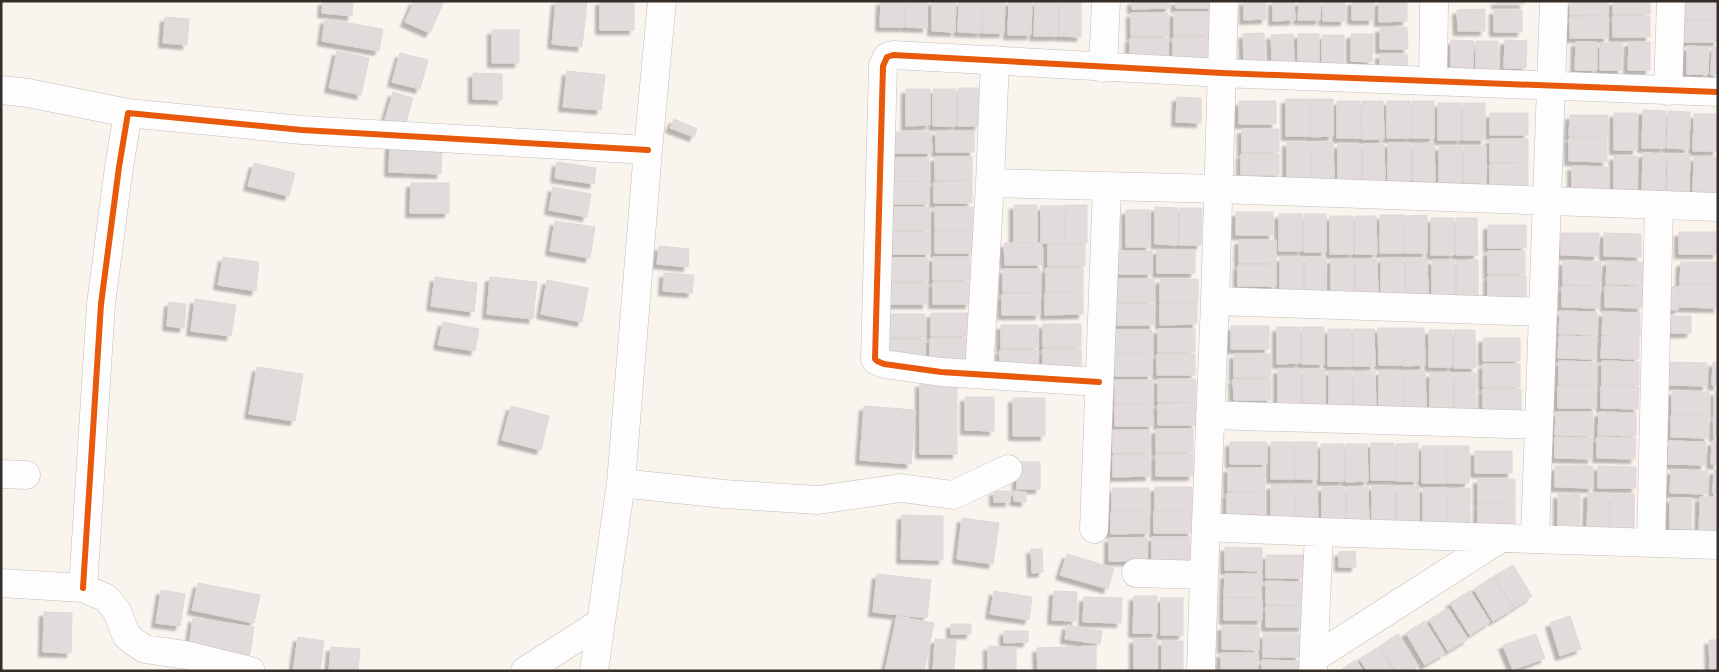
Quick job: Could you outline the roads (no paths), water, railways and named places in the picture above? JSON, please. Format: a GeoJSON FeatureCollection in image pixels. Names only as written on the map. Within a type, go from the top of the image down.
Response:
{"type":"FeatureCollection","features":[{"type":"Feature","properties":{"kind":"street"},"geometry":{"type":"LineString","coordinates":[[594,671],[621,483],[662,1]]}},
{"type":"Feature","properties":{"kind":"street"},"geometry":{"type":"LineString","coordinates":[[1103,68],[1106,1]]}},
{"type":"Feature","properties":{"kind":"street"},"geometry":{"type":"LineString","coordinates":[[1202,671],[1224,1]]}},
{"type":"Feature","properties":{"kind":"street"},"geometry":{"type":"LineString","coordinates":[[1535,538],[1554,1]]}},
{"type":"Feature","properties":{"kind":"street"},"geometry":{"type":"LineString","coordinates":[[1668,91],[1671,1]]}},
{"type":"Feature","properties":{"kind":"street"},"geometry":{"type":"LineString","coordinates":[[1433,81],[1434,5]]}},
{"type":"Feature","properties":{"kind":"street"},"geometry":{"type":"LineString","coordinates":[[1099,382],[979,374],[884,364],[875,358],[883,66],[887,58],[892,55],[1103,68],[1718,92]]}},
{"type":"Feature","properties":{"kind":"street"},"geometry":{"type":"LineString","coordinates":[[979,374],[995,60]]}},
{"type":"Feature","properties":{"kind":"street"},"geometry":{"type":"LineString","coordinates":[[1,90],[28,93],[128,113],[302,130],[648,150]]}},
{"type":"Feature","properties":{"kind":"street"},"geometry":{"type":"LineString","coordinates":[[83,588],[101,304],[128,113]]}},
{"type":"Feature","properties":{"kind":"street"},"geometry":{"type":"LineString","coordinates":[[990,183],[1219,189],[1718,207]]}},
{"type":"Feature","properties":{"kind":"street"},"geometry":{"type":"LineString","coordinates":[[1094,529],[1107,186]]}},
{"type":"Feature","properties":{"kind":"street"},"geometry":{"type":"LineString","coordinates":[[1651,542],[1659,205]]}},
{"type":"Feature","properties":{"kind":"street"},"geometry":{"type":"LineString","coordinates":[[1215,301],[1543,312]]}},
{"type":"Feature","properties":{"kind":"street"},"geometry":{"type":"LineString","coordinates":[[1210,415],[1539,425]]}},
{"type":"Feature","properties":{"kind":"street"},"geometry":{"type":"LineString","coordinates":[[621,483],[724,494],[818,500],[901,488],[953,495],[1008,469]]}},
{"type":"Feature","properties":{"kind":"street"},"geometry":{"type":"LineString","coordinates":[[1206,527],[1718,545]]}},
{"type":"Feature","properties":{"kind":"street"},"geometry":{"type":"LineString","coordinates":[[1314,664],[1319,532]]}},
{"type":"Feature","properties":{"kind":"street"},"geometry":{"type":"LineString","coordinates":[[1314,664],[1501,538]]}},
{"type":"Feature","properties":{"kind":"street"},"geometry":{"type":"LineString","coordinates":[[1136,573],[1204,575]]}},
{"type":"Feature","properties":{"kind":"street"},"geometry":{"type":"LineString","coordinates":[[1,583],[83,588],[106,598],[117,611],[126,635],[145,648],[186,655],[251,671]]}},
{"type":"Feature","properties":{"kind":"street"},"geometry":{"type":"LineString","coordinates":[[525,671],[600,624]]}}]}
